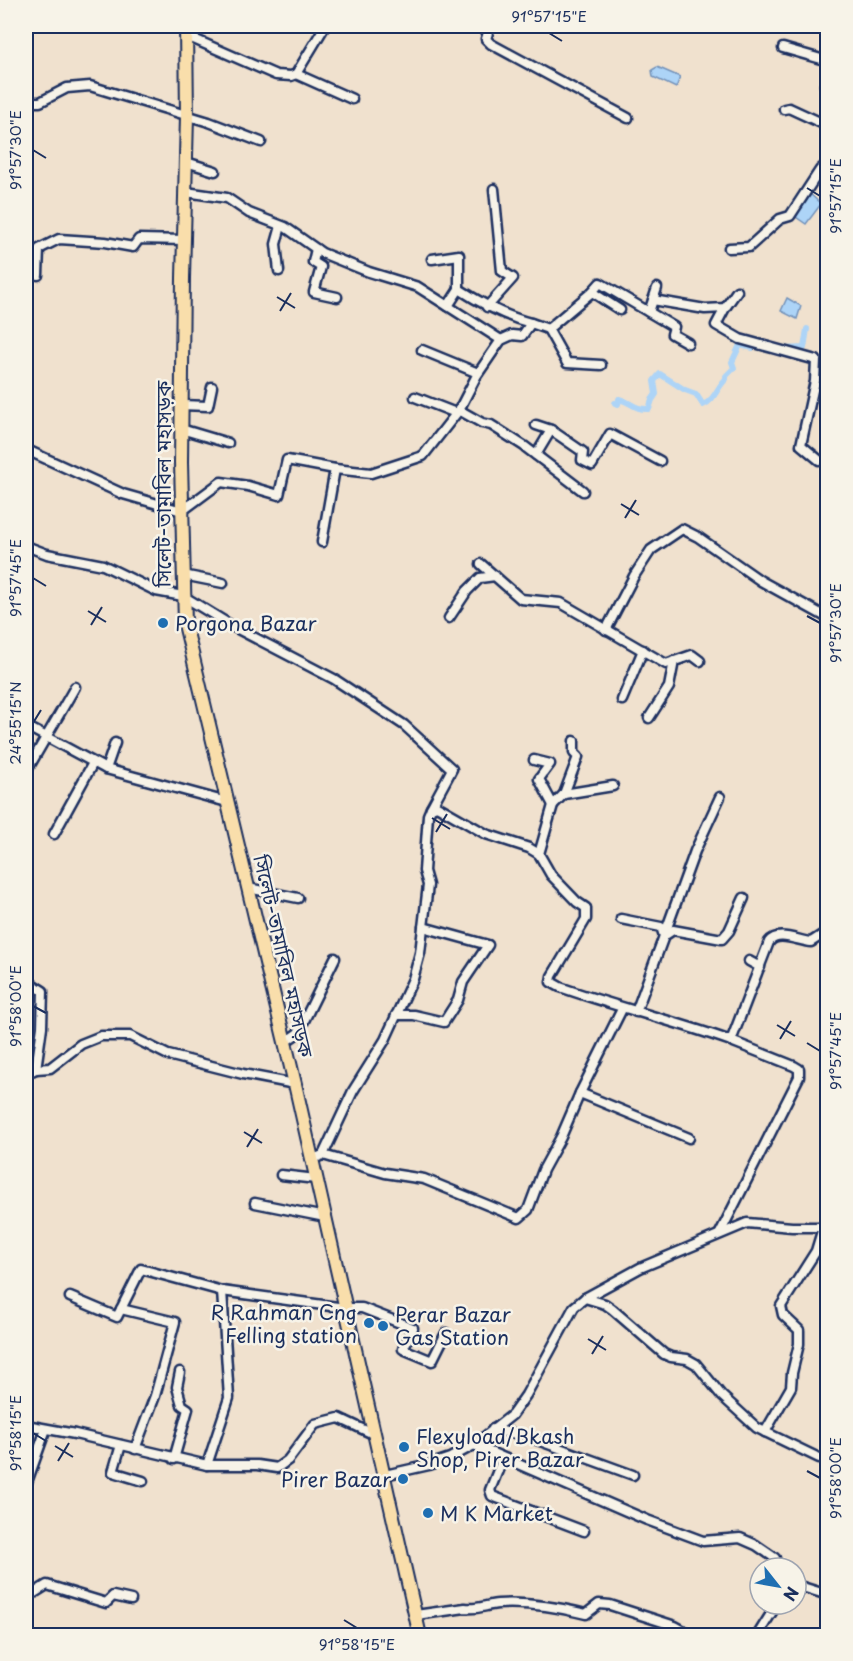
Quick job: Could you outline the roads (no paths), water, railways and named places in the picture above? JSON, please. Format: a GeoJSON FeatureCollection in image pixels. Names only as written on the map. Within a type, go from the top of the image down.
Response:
{"type":"FeatureCollection","features":[{"type":"Feature","properties":{"kind":"highway","name":"সিলেট-তামাবিল মহাসড়ক"},"geometry":{"type":"LineString","coordinates":[[187,31],[181,405],[185,624],[295,1084],[317,1157],[316,1179],[420,1635]]}},
{"type":"Feature","properties":{"kind":"street"},"geometry":{"type":"LineString","coordinates":[[187,31],[276,75],[291,76],[296,74],[325,26]]}},
{"type":"Feature","properties":{"kind":"street"},"geometry":{"type":"LineString","coordinates":[[478,26],[489,28],[486,39],[491,44],[628,118]]}},
{"type":"Feature","properties":{"kind":"street"},"geometry":{"type":"LineString","coordinates":[[783,48],[828,61]]}},
{"type":"Feature","properties":{"kind":"street"},"geometry":{"type":"LineString","coordinates":[[296,74],[352,99]]}},
{"type":"Feature","properties":{"kind":"street"},"geometry":{"type":"LineString","coordinates":[[828,76],[825,85],[828,100]]}},
{"type":"Feature","properties":{"kind":"street"},"geometry":{"type":"LineString","coordinates":[[26,102],[40,102],[67,88],[90,86],[229,128],[261,142]]}},
{"type":"Feature","properties":{"kind":"street"},"geometry":{"type":"LineString","coordinates":[[784,109],[789,108],[828,126]]}},
{"type":"Feature","properties":{"kind":"street"},"geometry":{"type":"LineString","coordinates":[[186,162],[215,171]]}},
{"type":"Feature","properties":{"kind":"street"},"geometry":{"type":"LineString","coordinates":[[729,248],[749,247],[780,219],[790,216],[820,170],[828,163]]}},
{"type":"Feature","properties":{"kind":"street"},"geometry":{"type":"LineString","coordinates":[[487,306],[513,278],[502,271],[494,189]]}},
{"type":"Feature","properties":{"kind":"street"},"geometry":{"type":"LineString","coordinates":[[186,192],[227,198],[249,213],[281,226],[316,249],[369,272],[418,287],[501,340]]}},
{"type":"Feature","properties":{"kind":"street"},"geometry":{"type":"LineString","coordinates":[[279,271],[276,244],[281,226]]}},
{"type":"Feature","properties":{"kind":"street"},"geometry":{"type":"LineString","coordinates":[[38,275],[39,249],[58,239],[105,242],[133,247],[139,238],[185,245]]}},
{"type":"Feature","properties":{"kind":"street"},"geometry":{"type":"LineString","coordinates":[[316,249],[313,262],[321,267],[314,292],[337,297]]}},
{"type":"Feature","properties":{"kind":"street"},"geometry":{"type":"LineString","coordinates":[[432,259],[459,255],[459,289],[448,306]]}},
{"type":"Feature","properties":{"kind":"street"},"geometry":{"type":"LineString","coordinates":[[548,329],[600,283],[674,327],[672,334],[688,343]]}},
{"type":"Feature","properties":{"kind":"street"},"geometry":{"type":"LineString","coordinates":[[649,312],[657,288]]}},
{"type":"Feature","properties":{"kind":"street"},"geometry":{"type":"LineString","coordinates":[[459,289],[509,318],[548,329],[567,363],[601,365]]}},
{"type":"Feature","properties":{"kind":"street"},"geometry":{"type":"LineString","coordinates":[[737,291],[716,325],[740,339],[816,360],[815,381],[801,445],[819,460]]}},
{"type":"Feature","properties":{"kind":"street"},"geometry":{"type":"LineString","coordinates":[[592,292],[620,310]]}},
{"type":"Feature","properties":{"kind":"street"},"geometry":{"type":"LineString","coordinates":[[653,300],[705,309],[726,308]]}},
{"type":"Feature","properties":{"kind":"street"},"geometry":{"type":"LineString","coordinates":[[26,452],[27,450],[48,459],[123,494],[182,511],[221,482],[248,486],[279,495],[288,460],[371,473],[423,456],[458,411],[478,373],[501,340],[512,335],[522,336],[531,323]]}},
{"type":"Feature","properties":{"kind":"street"},"geometry":{"type":"LineString","coordinates":[[422,350],[478,373]]}},
{"type":"Feature","properties":{"kind":"street"},"geometry":{"type":"LineString","coordinates":[[181,405],[207,406],[212,387]]}},
{"type":"Feature","properties":{"kind":"street"},"geometry":{"type":"LineString","coordinates":[[415,397],[491,425],[524,446],[584,491]]}},
{"type":"Feature","properties":{"kind":"street"},"geometry":{"type":"LineString","coordinates":[[536,425],[550,430],[583,452],[582,460],[592,465],[610,434],[660,461]]}},
{"type":"Feature","properties":{"kind":"street"},"geometry":{"type":"LineString","coordinates":[[181,429],[228,443]]}},
{"type":"Feature","properties":{"kind":"street"},"geometry":{"type":"LineString","coordinates":[[536,455],[550,430]]}},
{"type":"Feature","properties":{"kind":"street"},"geometry":{"type":"LineString","coordinates":[[322,542],[335,469]]}},
{"type":"Feature","properties":{"kind":"street"},"geometry":{"type":"LineString","coordinates":[[606,630],[634,576],[651,550],[682,529],[698,537],[761,581],[828,618]]}},
{"type":"Feature","properties":{"kind":"street"},"geometry":{"type":"LineString","coordinates":[[26,546],[47,554],[103,565],[156,591],[183,596],[232,626],[334,679],[404,724],[452,769],[428,815],[424,871],[428,885],[420,953],[413,979],[385,1040],[353,1091],[317,1157],[385,1173],[424,1179],[519,1218],[528,1209],[543,1170],[622,1009]]}},
{"type":"Feature","properties":{"kind":"street"},"geometry":{"type":"LineString","coordinates":[[481,564],[520,599],[561,603],[666,664],[692,655],[700,662]]}},
{"type":"Feature","properties":{"kind":"street"},"geometry":{"type":"LineString","coordinates":[[183,574],[224,583]]}},
{"type":"Feature","properties":{"kind":"street"},"geometry":{"type":"LineString","coordinates":[[449,618],[467,591],[480,578],[495,576]]}},
{"type":"Feature","properties":{"kind":"street"},"geometry":{"type":"LineString","coordinates":[[622,700],[643,650]]}},
{"type":"Feature","properties":{"kind":"street"},"geometry":{"type":"LineString","coordinates":[[650,718],[669,687],[674,661]]}},
{"type":"Feature","properties":{"kind":"street"},"geometry":{"type":"LineString","coordinates":[[26,772],[75,687]]}},
{"type":"Feature","properties":{"kind":"street"},"geometry":{"type":"LineString","coordinates":[[26,726],[106,769],[227,802]]}},
{"type":"Feature","properties":{"kind":"street"},"geometry":{"type":"LineString","coordinates":[[539,854],[553,805],[564,794],[578,758],[574,753],[574,741]]}},
{"type":"Feature","properties":{"kind":"street"},"geometry":{"type":"LineString","coordinates":[[106,769],[115,743]]}},
{"type":"Feature","properties":{"kind":"street"},"geometry":{"type":"LineString","coordinates":[[534,760],[550,764],[539,779],[553,805]]}},
{"type":"Feature","properties":{"kind":"street"},"geometry":{"type":"LineString","coordinates":[[54,834],[93,763]]}},
{"type":"Feature","properties":{"kind":"street"},"geometry":{"type":"LineString","coordinates":[[564,794],[613,786]]}},
{"type":"Feature","properties":{"kind":"street"},"geometry":{"type":"LineString","coordinates":[[636,1012],[695,851],[720,797]]}},
{"type":"Feature","properties":{"kind":"street"},"geometry":{"type":"LineString","coordinates":[[431,808],[437,806],[486,834],[529,848],[539,854],[551,875],[585,908],[586,919],[552,976],[551,982],[622,1009],[687,1025],[799,1069],[799,1077],[720,1233]]}},
{"type":"Feature","properties":{"kind":"street"},"geometry":{"type":"LineString","coordinates":[[248,888],[297,898]]}},
{"type":"Feature","properties":{"kind":"street"},"geometry":{"type":"LineString","coordinates":[[664,936],[673,930],[722,939],[729,931],[744,898]]}},
{"type":"Feature","properties":{"kind":"street"},"geometry":{"type":"LineString","coordinates":[[621,919],[662,927],[664,936]]}},
{"type":"Feature","properties":{"kind":"street"},"geometry":{"type":"LineString","coordinates":[[396,1015],[414,1015],[444,1022],[458,1000],[463,982],[488,945],[423,927]]}},
{"type":"Feature","properties":{"kind":"street"},"geometry":{"type":"LineString","coordinates":[[731,1041],[769,942],[773,937],[780,935],[812,942],[828,931]]}},
{"type":"Feature","properties":{"kind":"street"},"geometry":{"type":"LineString","coordinates":[[285,1042],[298,1033],[335,958]]}},
{"type":"Feature","properties":{"kind":"street"},"geometry":{"type":"LineString","coordinates":[[749,961],[760,967]]}},
{"type":"Feature","properties":{"kind":"street"},"geometry":{"type":"LineString","coordinates":[[26,980],[43,992],[42,1027],[36,1069]]}},
{"type":"Feature","properties":{"kind":"street"},"geometry":{"type":"LineString","coordinates":[[26,1074],[36,1069],[51,1068],[81,1044],[101,1036],[130,1036],[168,1055],[243,1074],[295,1084]]}},
{"type":"Feature","properties":{"kind":"street"},"geometry":{"type":"LineString","coordinates":[[580,1093],[689,1138]]}},
{"type":"Feature","properties":{"kind":"street"},"geometry":{"type":"LineString","coordinates":[[281,1175],[316,1179]]}},
{"type":"Feature","properties":{"kind":"street"},"geometry":{"type":"LineString","coordinates":[[255,1203],[325,1217]]}},
{"type":"Feature","properties":{"kind":"street"},"geometry":{"type":"LineString","coordinates":[[384,1475],[450,1458],[474,1445],[512,1414],[526,1395],[574,1307],[585,1298],[640,1268],[747,1223],[825,1228],[816,1251],[781,1306],[783,1315],[799,1330],[799,1344],[791,1388],[765,1432]]}},
{"type":"Feature","properties":{"kind":"street"},"geometry":{"type":"LineString","coordinates":[[70,1297],[117,1317],[141,1269],[222,1291],[345,1308],[362,1308],[412,1328],[404,1349],[432,1361],[446,1333]]}},
{"type":"Feature","properties":{"kind":"street"},"geometry":{"type":"LineString","coordinates":[[207,1465],[229,1398],[222,1291]]}},
{"type":"Feature","properties":{"kind":"street"},"geometry":{"type":"LineString","coordinates":[[585,1298],[605,1304],[664,1354],[687,1359],[696,1364],[722,1396],[757,1428],[819,1458],[823,1458],[828,1453]]}},
{"type":"Feature","properties":{"kind":"street"},"geometry":{"type":"LineString","coordinates":[[121,1309],[175,1322],[155,1396],[135,1449]]}},
{"type":"Feature","properties":{"kind":"street"},"geometry":{"type":"LineString","coordinates":[[174,1459],[188,1409],[182,1405],[177,1387],[180,1372]]}},
{"type":"Feature","properties":{"kind":"street"},"geometry":{"type":"LineString","coordinates":[[26,1425],[207,1465],[257,1465],[277,1468],[288,1460],[315,1424],[339,1418],[373,1434]]}},
{"type":"Feature","properties":{"kind":"street"},"geometry":{"type":"LineString","coordinates":[[26,1485],[46,1429]]}},
{"type":"Feature","properties":{"kind":"street"},"geometry":{"type":"LineString","coordinates":[[493,1429],[529,1437],[633,1475]]}},
{"type":"Feature","properties":{"kind":"street"},"geometry":{"type":"LineString","coordinates":[[121,1445],[113,1472],[143,1481]]}},
{"type":"Feature","properties":{"kind":"street"},"geometry":{"type":"LineString","coordinates":[[474,1445],[647,1520],[703,1541],[740,1538],[772,1556]]}},
{"type":"Feature","properties":{"kind":"street"},"geometry":{"type":"LineString","coordinates":[[503,1458],[490,1490],[492,1496],[584,1531]]}},
{"type":"Feature","properties":{"kind":"street"},"geometry":{"type":"LineString","coordinates":[[26,1598],[47,1585],[106,1603],[112,1596],[131,1600]]}},
{"type":"Feature","properties":{"kind":"street"},"geometry":{"type":"LineString","coordinates":[[808,1589],[828,1595]]}},
{"type":"Feature","properties":{"kind":"street"},"geometry":{"type":"LineString","coordinates":[[416,1615],[465,1608],[473,1609],[495,1604],[552,1606],[586,1614],[598,1604],[610,1605],[675,1626],[693,1635]]}},
{"type":"Feature","properties":{"kind":"street"},"geometry":{"type":"LineString","coordinates":[[757,1635],[769,1616]]}},
{"type":"Feature","properties":{"kind":"water"},"geometry":{"type":"Polygon","coordinates":[[[657,67],[680,77],[676,88],[653,77],[652,70],[657,67]]]}},
{"type":"Feature","properties":{"kind":"water"},"geometry":{"type":"Polygon","coordinates":[[[809,193],[821,204],[806,224],[793,215],[809,193]]]}},
{"type":"Feature","properties":{"kind":"water"},"geometry":{"type":"Polygon","coordinates":[[[787,298],[801,306],[797,319],[781,311],[787,298]]]}},
{"type":"Feature","properties":{"kind":"waterway"},"geometry":{"type":"LineString","coordinates":[[783,349],[804,348],[807,329]]}},
{"type":"Feature","properties":{"kind":"waterway"},"geometry":{"type":"LineString","coordinates":[[615,403],[618,404],[619,399],[640,408],[649,409],[656,394],[654,381],[660,374],[685,390],[696,394],[703,405],[713,397],[734,368],[732,362],[740,345],[753,348],[761,346]]}},
{"type":"Feature","properties":{"kind":"place","name":"Porgona Bazar"},"geometry":{"type":"Point","coordinates":[163,623]}},
{"type":"Feature","properties":{"kind":"place","name":"R Rahman Cng Felling station"},"geometry":{"type":"Point","coordinates":[369,1323]}},
{"type":"Feature","properties":{"kind":"place","name":"Perar Bazar Gas Station"},"geometry":{"type":"Point","coordinates":[383,1326]}},
{"type":"Feature","properties":{"kind":"place","name":"Flexyload/Bkash Shop, Pirer Bazar"},"geometry":{"type":"Point","coordinates":[404,1447]}},
{"type":"Feature","properties":{"kind":"place","name":"Pirer Bazar"},"geometry":{"type":"Point","coordinates":[403,1479]}},
{"type":"Feature","properties":{"kind":"place","name":"M K Market"},"geometry":{"type":"Point","coordinates":[428,1513]}}]}
